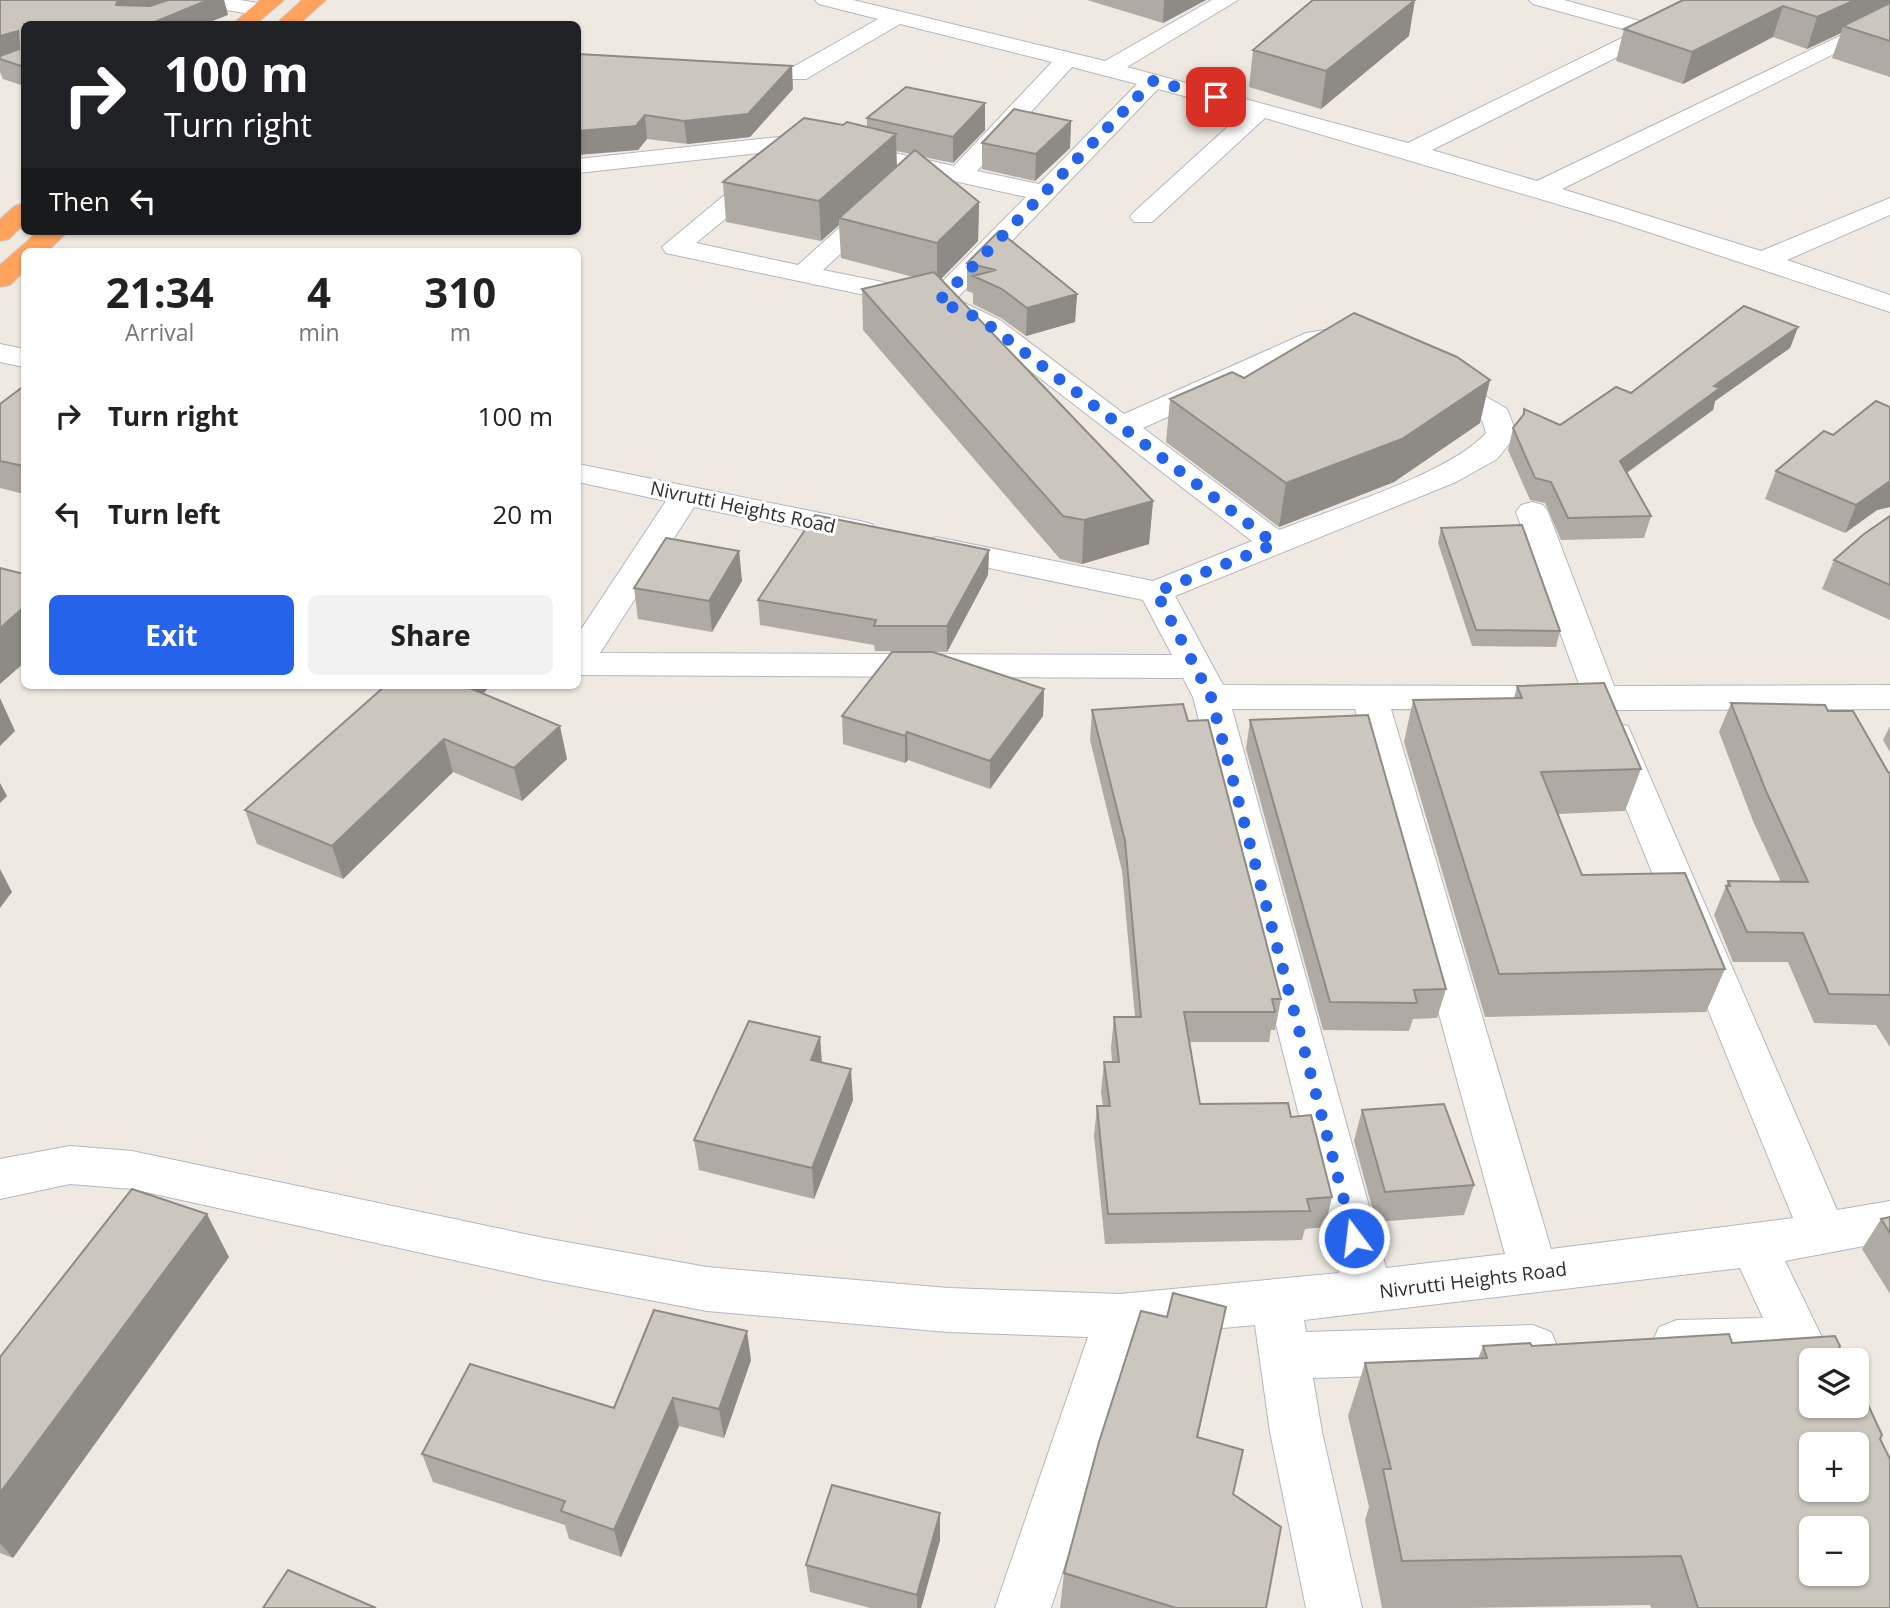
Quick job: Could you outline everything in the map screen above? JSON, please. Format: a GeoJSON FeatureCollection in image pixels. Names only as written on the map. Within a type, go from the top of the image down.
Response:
{"type":"FeatureCollection","features":[{"type":"Feature","properties":{"kind":"highway"},"geometry":{"type":"LineString","coordinates":[[290,21],[314,0]]}},
{"type":"Feature","properties":{"kind":"highway"},"geometry":{"type":"LineString","coordinates":[[0,233],[21,214]]}},
{"type":"Feature","properties":{"kind":"highway"},"geometry":{"type":"LineString","coordinates":[[35,248],[50,235]]}},
{"type":"Feature","properties":{"kind":"highway"},"geometry":{"type":"LineString","coordinates":[[0,279],[21,260]]}},
{"type":"Feature","properties":{"kind":"street"},"geometry":{"type":"LineString","coordinates":[[183,9],[205,0],[259,12]]}},
{"type":"Feature","properties":{"kind":"street"},"geometry":{"type":"LineString","coordinates":[[826,0],[888,9],[1541,189],[1764,260],[1890,304]]}},
{"type":"Feature","properties":{"kind":"street"},"geometry":{"type":"LineString","coordinates":[[1108,69],[1227,0]]}},
{"type":"Feature","properties":{"kind":"street"},"geometry":{"type":"LineString","coordinates":[[1540,0],[1654,31]]}},
{"type":"Feature","properties":{"kind":"street"},"geometry":{"type":"LineString","coordinates":[[1410,152],[1654,31],[1705,1]]}},
{"type":"Feature","properties":{"kind":"street"},"geometry":{"type":"LineString","coordinates":[[723,74],[798,74],[888,9]]}},
{"type":"Feature","properties":{"kind":"street"},"geometry":{"type":"LineString","coordinates":[[1541,189],[1890,18]]}},
{"type":"Feature","properties":{"kind":"street"},"geometry":{"type":"LineString","coordinates":[[959,174],[1067,59]]}},
{"type":"Feature","properties":{"kind":"street"},"geometry":{"type":"LineString","coordinates":[[938,302],[1153,81]]}},
{"type":"Feature","properties":{"kind":"street"},"geometry":{"type":"LineString","coordinates":[[1143,217],[1261,110]]}},
{"type":"Feature","properties":{"kind":"street"},"geometry":{"type":"LineString","coordinates":[[581,166],[806,141],[1045,193]]}},
{"type":"Feature","properties":{"kind":"street"},"geometry":{"type":"LineString","coordinates":[[806,141],[675,247],[938,302],[968,313],[990,326],[1275,544]]}},
{"type":"Feature","properties":{"kind":"street"},"geometry":{"type":"LineString","coordinates":[[804,273],[921,167]]}},
{"type":"Feature","properties":{"kind":"street"},"geometry":{"type":"LineString","coordinates":[[1764,260],[1890,206]]}},
{"type":"Feature","properties":{"kind":"street"},"geometry":{"type":"LineString","coordinates":[[1122,426],[1316,339],[1339,335],[1375,347]]}},
{"type":"Feature","properties":{"kind":"street"},"geometry":{"type":"LineString","coordinates":[[0,353],[21,357]]}},
{"type":"Feature","properties":{"kind":"street"},"geometry":{"type":"LineString","coordinates":[[1156,592],[1445,474],[1486,452],[1502,434],[1496,415],[1469,396],[1410,366]]}},
{"type":"Feature","properties":{"kind":"street","name":"Nivrutti Heights Road"},"geometry":{"type":"LineString","coordinates":[[581,474],[1156,592],[1203,682],[1368,1292],[1753,1246],[1890,1221]]}},
{"type":"Feature","properties":{"kind":"street"},"geometry":{"type":"LineString","coordinates":[[581,657],[686,495]]}},
{"type":"Feature","properties":{"kind":"street"},"geometry":{"type":"LineString","coordinates":[[1532,512],[1600,698],[1823,1234]]}},
{"type":"Feature","properties":{"kind":"street"},"geometry":{"type":"LineString","coordinates":[[581,662],[1203,682],[1370,698],[1890,697]]}},
{"type":"Feature","properties":{"kind":"street"},"geometry":{"type":"LineString","coordinates":[[1370,698],[1534,1273]]}},
{"type":"Feature","properties":{"kind":"street"},"geometry":{"type":"LineString","coordinates":[[1839,699],[1858,733]]}},
{"type":"Feature","properties":{"kind":"street"},"geometry":{"type":"LineString","coordinates":[[0,1179],[70,1165],[132,1170],[544,1259],[707,1289],[948,1310],[1120,1316],[1368,1292]]}},
{"type":"Feature","properties":{"kind":"street"},"geometry":{"type":"LineString","coordinates":[[1753,1246],[1803,1348]]}},
{"type":"Feature","properties":{"kind":"street"},"geometry":{"type":"LineString","coordinates":[[1276,1301],[1296,1432],[1335,1608]]}},
{"type":"Feature","properties":{"kind":"street"},"geometry":{"type":"LineString","coordinates":[[1023,1608],[1120,1316]]}},
{"type":"Feature","properties":{"kind":"street"},"geometry":{"type":"LineString","coordinates":[[1631,1344],[1799,1352]]}},
{"type":"Feature","properties":{"kind":"street"},"geometry":{"type":"LineString","coordinates":[[1283,1356],[1576,1346]]}},
{"type":"Feature","properties":{"kind":"building"},"geometry":{"type":"Polygon","coordinates":[[[0,0],[118,0],[116,5],[150,6],[168,0],[208,0],[157,21],[21,21],[21,66],[0,59],[0,56],[19,49],[18,31],[0,36],[0,0]]]}},
{"type":"Feature","properties":{"kind":"building"},"geometry":{"type":"Polygon","coordinates":[[[1313,0],[1415,0],[1326,71],[1253,50],[1313,0]]]}},
{"type":"Feature","properties":{"kind":"building"},"geometry":{"type":"Polygon","coordinates":[[[1683,0],[1855,0],[1817,17],[1783,6],[1692,52],[1624,29],[1683,0]]]}},
{"type":"Feature","properties":{"kind":"building"},"geometry":{"type":"Polygon","coordinates":[[[1890,3],[1890,41],[1843,26],[1890,3]]]}},
{"type":"Feature","properties":{"kind":"building"},"geometry":{"type":"Polygon","coordinates":[[[581,54],[792,66],[748,114],[684,121],[645,115],[636,126],[581,131],[581,54]]]}},
{"type":"Feature","properties":{"kind":"building"},"geometry":{"type":"Polygon","coordinates":[[[906,87],[985,103],[953,137],[867,118],[906,87]]]}},
{"type":"Feature","properties":{"kind":"building"},"geometry":{"type":"Polygon","coordinates":[[[1014,109],[1071,121],[1036,154],[982,143],[1014,109]]]}},
{"type":"Feature","properties":{"kind":"building"},"geometry":{"type":"Polygon","coordinates":[[[804,118],[843,125],[847,122],[896,134],[819,201],[723,182],[804,118]]]}},
{"type":"Feature","properties":{"kind":"building"},"geometry":{"type":"Polygon","coordinates":[[[915,150],[979,202],[937,243],[839,218],[915,150]]]}},
{"type":"Feature","properties":{"kind":"building"},"geometry":{"type":"Polygon","coordinates":[[[999,231],[1077,294],[1027,308],[1002,289],[973,276],[996,270],[967,263],[999,231]]]}},
{"type":"Feature","properties":{"kind":"building"},"geometry":{"type":"Polygon","coordinates":[[[934,272],[1153,501],[1084,520],[1063,516],[862,289],[934,272]]]}},
{"type":"Feature","properties":{"kind":"building"},"geometry":{"type":"Polygon","coordinates":[[[1744,306],[1798,327],[1714,386],[1720,388],[1620,461],[1651,516],[1568,518],[1551,482],[1535,478],[1513,428],[1524,414],[1524,409],[1560,425],[1616,387],[1631,393],[1744,306]]]}},
{"type":"Feature","properties":{"kind":"building"},"geometry":{"type":"Polygon","coordinates":[[[1354,313],[1457,357],[1490,380],[1402,439],[1286,483],[1170,399],[1232,372],[1244,378],[1354,313]]]}},
{"type":"Feature","properties":{"kind":"building"},"geometry":{"type":"Polygon","coordinates":[[[21,388],[21,465],[0,461],[0,404],[21,388]]]}},
{"type":"Feature","properties":{"kind":"building"},"geometry":{"type":"Polygon","coordinates":[[[1876,401],[1890,407],[1890,481],[1856,505],[1776,471],[1824,431],[1833,435],[1876,401]]]}},
{"type":"Feature","properties":{"kind":"building"},"geometry":{"type":"Polygon","coordinates":[[[815,515],[989,550],[947,626],[874,626],[876,620],[758,600],[815,515]]]}},
{"type":"Feature","properties":{"kind":"building"},"geometry":{"type":"Polygon","coordinates":[[[1890,516],[1890,585],[1834,560],[1864,534],[1890,516]]]}},
{"type":"Feature","properties":{"kind":"building"},"geometry":{"type":"Polygon","coordinates":[[[1522,525],[1560,631],[1476,630],[1441,528],[1522,525]]]}},
{"type":"Feature","properties":{"kind":"building"},"geometry":{"type":"Polygon","coordinates":[[[666,538],[739,551],[709,601],[634,588],[666,538]]]}},
{"type":"Feature","properties":{"kind":"building"},"geometry":{"type":"Polygon","coordinates":[[[0,568],[21,573],[21,610],[0,628],[0,568]]]}},
{"type":"Feature","properties":{"kind":"building"},"geometry":{"type":"Polygon","coordinates":[[[892,652],[933,652],[1044,689],[990,761],[907,732],[905,736],[842,716],[892,652]]]}},
{"type":"Feature","properties":{"kind":"building"},"geometry":{"type":"Polygon","coordinates":[[[1604,683],[1641,769],[1541,772],[1582,875],[1685,873],[1725,969],[1499,974],[1413,700],[1522,698],[1517,686],[1604,683]]]}},
{"type":"Feature","properties":{"kind":"building"},"geometry":{"type":"Polygon","coordinates":[[[382,689],[472,689],[560,726],[514,768],[444,739],[332,846],[245,810],[382,689]]]}},
{"type":"Feature","properties":{"kind":"building"},"geometry":{"type":"Polygon","coordinates":[[[1731,703],[1825,705],[1828,711],[1853,711],[1890,773],[1890,995],[1829,994],[1803,933],[1747,932],[1726,886],[1730,886],[1728,881],[1808,882],[1766,791],[1731,703]]]}},
{"type":"Feature","properties":{"kind":"building"},"geometry":{"type":"Polygon","coordinates":[[[1183,704],[1188,721],[1208,720],[1281,999],[1272,999],[1275,1012],[1184,1012],[1200,1104],[1288,1103],[1291,1117],[1311,1115],[1332,1197],[1307,1199],[1310,1211],[1108,1214],[1097,1106],[1110,1106],[1104,1062],[1119,1062],[1114,1017],[1141,1017],[1125,841],[1092,710],[1183,704]]]}},
{"type":"Feature","properties":{"kind":"building"},"geometry":{"type":"Polygon","coordinates":[[[1368,715],[1446,989],[1414,990],[1417,1003],[1330,1002],[1250,720],[1368,715]]]}},
{"type":"Feature","properties":{"kind":"building"},"geometry":{"type":"Polygon","coordinates":[[[749,1021],[820,1037],[811,1060],[851,1069],[812,1168],[694,1140],[749,1021]]]}},
{"type":"Feature","properties":{"kind":"building"},"geometry":{"type":"Polygon","coordinates":[[[1444,1104],[1474,1185],[1385,1192],[1362,1110],[1444,1104]]]}},
{"type":"Feature","properties":{"kind":"building"},"geometry":{"type":"Polygon","coordinates":[[[132,1189],[207,1214],[0,1493],[0,1357],[132,1189]]]}},
{"type":"Feature","properties":{"kind":"building"},"geometry":{"type":"Polygon","coordinates":[[[1890,1217],[1890,1233],[1881,1219],[1890,1217]]]}},
{"type":"Feature","properties":{"kind":"building"},"geometry":{"type":"Polygon","coordinates":[[[1173,1293],[1226,1307],[1197,1437],[1243,1450],[1233,1494],[1281,1527],[1266,1608],[1176,1608],[1064,1573],[1099,1442],[1141,1311],[1167,1317],[1173,1293]]]}},
{"type":"Feature","properties":{"kind":"building"},"geometry":{"type":"Polygon","coordinates":[[[654,1310],[747,1331],[719,1409],[673,1398],[614,1530],[561,1511],[565,1501],[422,1454],[470,1364],[614,1408],[654,1310]]]}},
{"type":"Feature","properties":{"kind":"building"},"geometry":{"type":"Polygon","coordinates":[[[1729,1334],[1732,1343],[1835,1336],[1839,1348],[1799,1348],[1799,1418],[1869,1418],[1869,1407],[1890,1459],[1890,1608],[1698,1608],[1681,1556],[1402,1561],[1383,1469],[1391,1469],[1365,1363],[1487,1358],[1483,1346],[1530,1343],[1532,1346],[1729,1334]]]}},
{"type":"Feature","properties":{"kind":"building"},"geometry":{"type":"Polygon","coordinates":[[[832,1485],[940,1513],[917,1595],[806,1565],[832,1485]]]}},
{"type":"Feature","properties":{"kind":"building"},"geometry":{"type":"Polygon","coordinates":[[[288,1570],[376,1608],[263,1608],[288,1570]]]}},
{"type":"Feature","properties":{"kind":"route"},"geometry":{"type":"LineString","coordinates":[[1216,97],[1153,81],[938,302],[968,313],[990,326],[1275,544],[1156,592],[1211,697],[1354,1238]]}}]}
